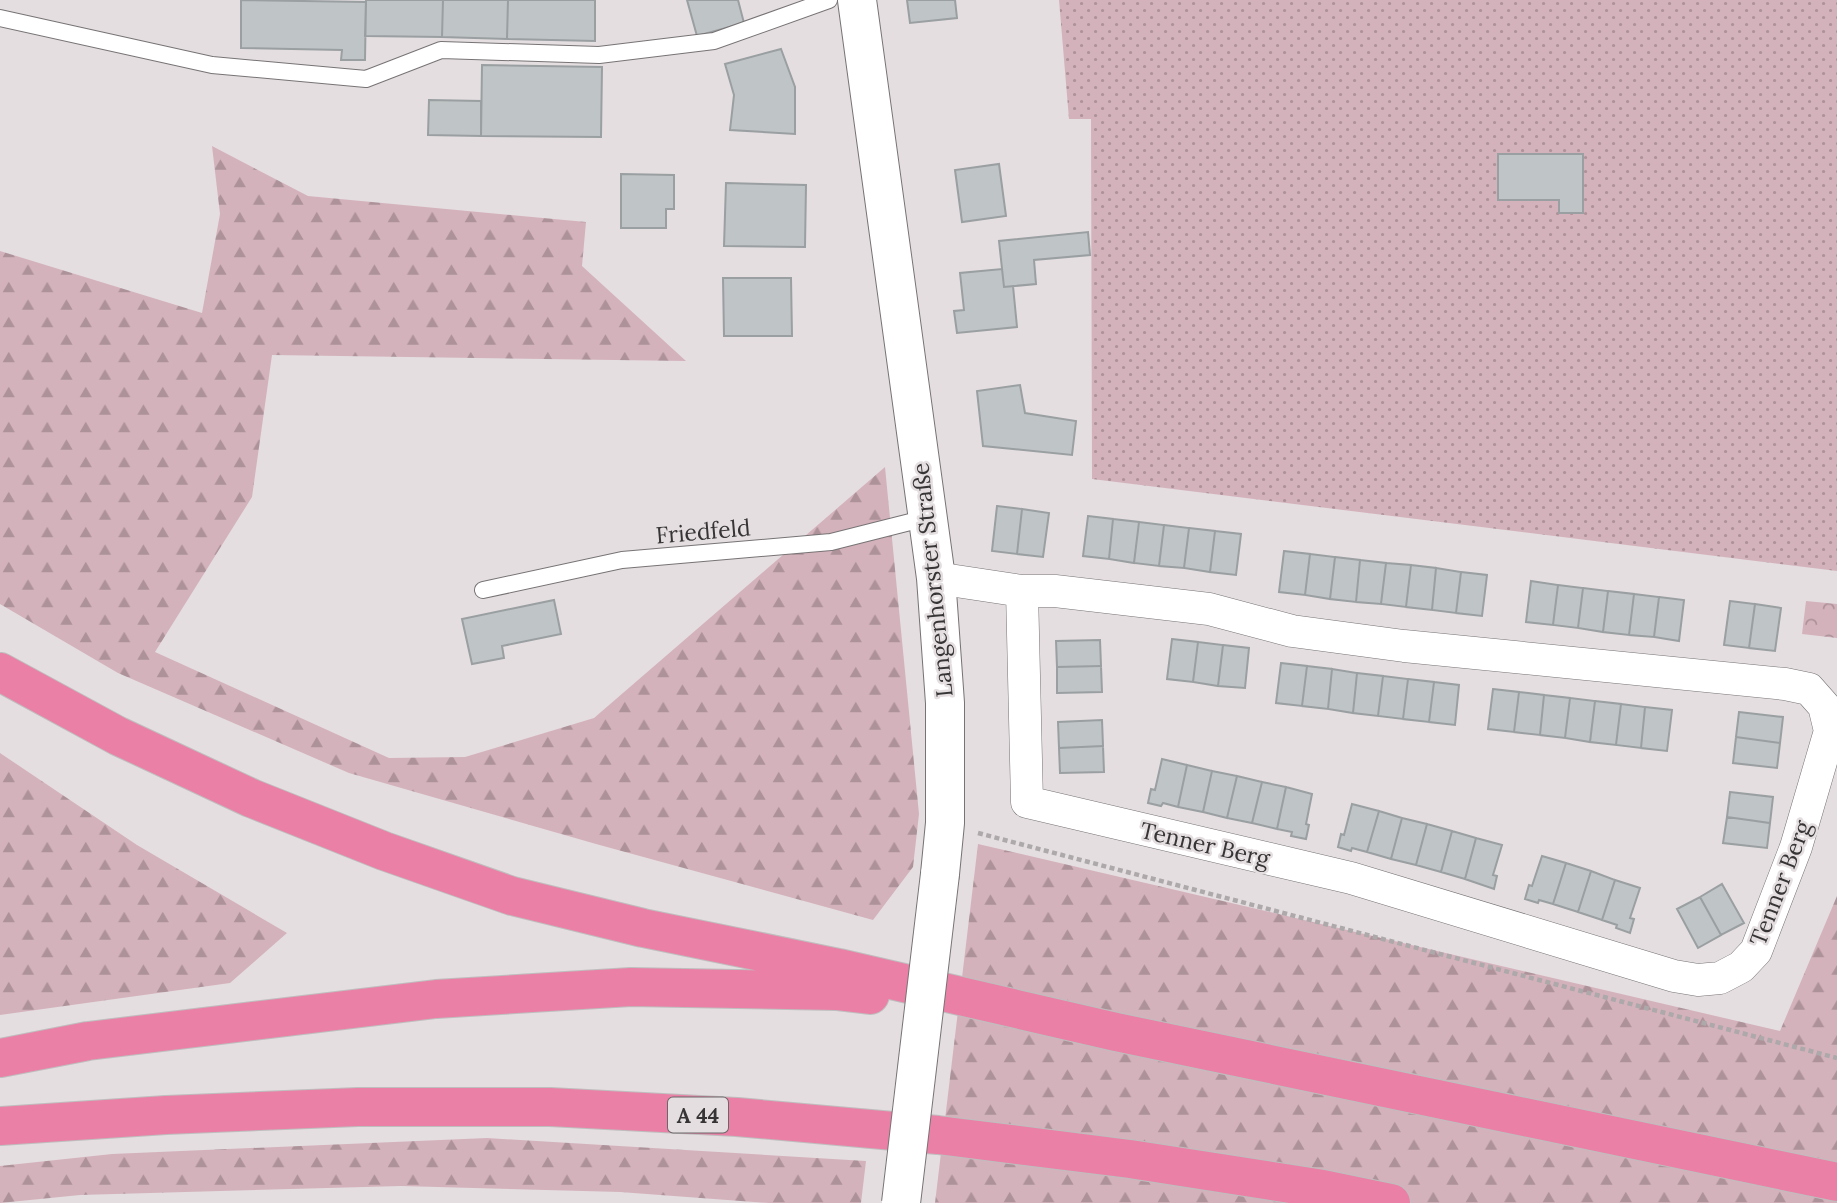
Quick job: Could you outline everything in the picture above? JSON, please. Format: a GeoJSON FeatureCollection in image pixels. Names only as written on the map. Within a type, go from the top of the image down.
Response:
{"type":"FeatureCollection","features":[{"type":"Feature","properties":{"kind":"highway"},"geometry":{"type":"LineString","coordinates":[[0,672],[118,736],[251,798],[384,851],[512,896],[643,928],[839,968],[1039,1015],[1343,1081],[1837,1182]]}},
{"type":"Feature","properties":{"kind":"highway"},"geometry":{"type":"LineString","coordinates":[[0,1058],[88,1041],[423,1001],[631,987],[836,991],[1039,1015]]}},
{"type":"Feature","properties":{"kind":"highway","name":"A 44"},"geometry":{"type":"LineString","coordinates":[[0,1126],[166,1115],[358,1107],[550,1107],[737,1117],[938,1135],[1130,1160],[1323,1189],[1391,1203]]}},
{"type":"Feature","properties":{"kind":"street","name":"Langenhorster Straße"},"geometry":{"type":"LineString","coordinates":[[857,0],[936,578],[945,703],[945,823],[901,1203]]}},
{"type":"Feature","properties":{"kind":"street","name":"Tenner Berg"},"geometry":{"type":"LineString","coordinates":[[936,578],[1021,591],[1055,591],[1209,609],[1292,631],[1404,646],[1785,684],[1809,689],[1824,706],[1829,731],[1796,847],[1756,951],[1741,967],[1720,978],[1698,980],[1674,976],[1351,878],[1027,802],[1021,591]]}},
{"type":"Feature","properties":{"kind":"lane"},"geometry":{"type":"LineString","coordinates":[[0,19],[212,65],[366,79],[441,50],[599,55],[714,41],[829,0]]}},
{"type":"Feature","properties":{"kind":"lane","name":"Friedfeld"},"geometry":{"type":"LineString","coordinates":[[483,590],[622,560],[831,542],[926,518]]}},
{"type":"Feature","properties":{"kind":"path"},"geometry":{"type":"LineString","coordinates":[[970,831],[1837,1058]]}},
{"type":"Feature","properties":{"kind":"green space"},"geometry":{"type":"Polygon","coordinates":[[[1059,0],[1837,0],[1837,571],[1092,479],[1091,119],[1069,119],[1059,0]]]}},
{"type":"Feature","properties":{"kind":"green space"},"geometry":{"type":"Polygon","coordinates":[[[212,146],[308,196],[586,222],[582,266],[686,361],[272,355],[252,497],[155,652],[389,758],[465,757],[594,718],[885,467],[919,814],[913,867],[873,920],[349,773],[118,673],[0,604],[0,251],[202,313],[220,214],[212,146]]]}},
{"type":"Feature","properties":{"kind":"green space"},"geometry":{"type":"Polygon","coordinates":[[[1806,601],[1837,604],[1837,638],[1802,634],[1806,601]]]}},
{"type":"Feature","properties":{"kind":"green space"},"geometry":{"type":"Polygon","coordinates":[[[0,753],[137,845],[287,933],[230,983],[0,1015],[0,753]]]}},
{"type":"Feature","properties":{"kind":"green space"},"geometry":{"type":"Polygon","coordinates":[[[978,844],[1780,1031],[1837,896],[1837,1203],[935,1203],[978,844]]]}},
{"type":"Feature","properties":{"kind":"green space"},"geometry":{"type":"Polygon","coordinates":[[[487,1138],[866,1161],[861,1203],[769,1203],[620,1192],[401,1186],[80,1195],[0,1203],[0,1166],[112,1154],[487,1138]]]}},
{"type":"Feature","properties":{"kind":"building"},"geometry":{"type":"Polygon","coordinates":[[[241,0],[366,2],[365,60],[341,60],[342,50],[241,48],[241,0]]]}},
{"type":"Feature","properties":{"kind":"building"},"geometry":{"type":"Polygon","coordinates":[[[366,0],[443,0],[442,37],[365,36],[366,0]]]}},
{"type":"Feature","properties":{"kind":"building"},"geometry":{"type":"Polygon","coordinates":[[[443,0],[508,0],[507,39],[442,37],[443,0]]]}},
{"type":"Feature","properties":{"kind":"building"},"geometry":{"type":"Polygon","coordinates":[[[508,0],[595,0],[595,41],[507,39],[508,0]]]}},
{"type":"Feature","properties":{"kind":"building"},"geometry":{"type":"Polygon","coordinates":[[[687,0],[738,0],[744,23],[697,36],[687,0]]]}},
{"type":"Feature","properties":{"kind":"building"},"geometry":{"type":"Polygon","coordinates":[[[907,0],[955,0],[957,18],[910,23],[907,0]]]}},
{"type":"Feature","properties":{"kind":"building"},"geometry":{"type":"Polygon","coordinates":[[[781,49],[795,87],[795,134],[730,130],[734,95],[725,64],[781,49]]]}},
{"type":"Feature","properties":{"kind":"building"},"geometry":{"type":"Polygon","coordinates":[[[482,65],[602,67],[601,137],[481,136],[482,65]]]}},
{"type":"Feature","properties":{"kind":"building"},"geometry":{"type":"Polygon","coordinates":[[[429,100],[481,101],[481,136],[428,135],[429,100]]]}},
{"type":"Feature","properties":{"kind":"building"},"geometry":{"type":"Polygon","coordinates":[[[1498,154],[1583,154],[1583,213],[1559,213],[1559,200],[1498,200],[1498,154]]]}},
{"type":"Feature","properties":{"kind":"building"},"geometry":{"type":"Polygon","coordinates":[[[999,164],[1006,216],[962,222],[955,170],[999,164]]]}},
{"type":"Feature","properties":{"kind":"building"},"geometry":{"type":"Polygon","coordinates":[[[621,174],[674,175],[674,209],[666,209],[666,228],[621,228],[621,174]]]}},
{"type":"Feature","properties":{"kind":"building"},"geometry":{"type":"Polygon","coordinates":[[[726,183],[806,185],[805,247],[724,246],[726,183]]]}},
{"type":"Feature","properties":{"kind":"building"},"geometry":{"type":"Polygon","coordinates":[[[1088,232],[1090,255],[1034,260],[1036,284],[1004,287],[999,241],[1088,232]]]}},
{"type":"Feature","properties":{"kind":"building"},"geometry":{"type":"Polygon","coordinates":[[[1002,269],[1004,287],[1013,286],[1017,327],[957,333],[954,311],[964,310],[960,273],[1002,269]]]}},
{"type":"Feature","properties":{"kind":"building"},"geometry":{"type":"Polygon","coordinates":[[[723,278],[791,278],[792,336],[724,336],[723,278]]]}},
{"type":"Feature","properties":{"kind":"building"},"geometry":{"type":"Polygon","coordinates":[[[1020,385],[1025,413],[1076,421],[1072,455],[983,446],[977,391],[1020,385]]]}},
{"type":"Feature","properties":{"kind":"building"},"geometry":{"type":"Polygon","coordinates":[[[997,506],[1022,509],[1017,554],[992,551],[997,506]]]}},
{"type":"Feature","properties":{"kind":"building"},"geometry":{"type":"Polygon","coordinates":[[[1022,509],[1049,513],[1043,557],[1017,554],[1022,509]]]}},
{"type":"Feature","properties":{"kind":"building"},"geometry":{"type":"Polygon","coordinates":[[[1088,516],[1113,519],[1109,559],[1083,556],[1088,516]]]}},
{"type":"Feature","properties":{"kind":"building"},"geometry":{"type":"Polygon","coordinates":[[[1113,519],[1139,522],[1134,563],[1109,559],[1113,519]]]}},
{"type":"Feature","properties":{"kind":"building"},"geometry":{"type":"Polygon","coordinates":[[[1139,522],[1164,525],[1159,566],[1134,563],[1139,522]]]}},
{"type":"Feature","properties":{"kind":"building"},"geometry":{"type":"Polygon","coordinates":[[[1164,525],[1189,528],[1184,568],[1159,566],[1164,525]]]}},
{"type":"Feature","properties":{"kind":"building"},"geometry":{"type":"Polygon","coordinates":[[[1189,528],[1215,531],[1210,572],[1184,568],[1189,528]]]}},
{"type":"Feature","properties":{"kind":"building"},"geometry":{"type":"Polygon","coordinates":[[[1215,531],[1241,534],[1236,575],[1210,572],[1215,531]]]}},
{"type":"Feature","properties":{"kind":"building"},"geometry":{"type":"Polygon","coordinates":[[[1284,551],[1310,554],[1305,595],[1279,592],[1284,551]]]}},
{"type":"Feature","properties":{"kind":"building"},"geometry":{"type":"Polygon","coordinates":[[[1310,554],[1335,557],[1330,599],[1305,595],[1310,554]]]}},
{"type":"Feature","properties":{"kind":"building"},"geometry":{"type":"Polygon","coordinates":[[[1335,557],[1360,560],[1356,602],[1330,599],[1335,557]]]}},
{"type":"Feature","properties":{"kind":"building"},"geometry":{"type":"Polygon","coordinates":[[[1360,560],[1386,563],[1381,604],[1356,602],[1360,560]]]}},
{"type":"Feature","properties":{"kind":"building"},"geometry":{"type":"Polygon","coordinates":[[[1386,563],[1411,565],[1406,607],[1381,604],[1386,563]]]}},
{"type":"Feature","properties":{"kind":"building"},"geometry":{"type":"Polygon","coordinates":[[[1411,565],[1436,568],[1432,610],[1406,607],[1411,565]]]}},
{"type":"Feature","properties":{"kind":"building"},"geometry":{"type":"Polygon","coordinates":[[[1436,568],[1461,572],[1456,613],[1432,610],[1436,568]]]}},
{"type":"Feature","properties":{"kind":"building"},"geometry":{"type":"Polygon","coordinates":[[[1461,572],[1487,575],[1482,616],[1456,613],[1461,572]]]}},
{"type":"Feature","properties":{"kind":"building"},"geometry":{"type":"Polygon","coordinates":[[[1531,581],[1558,585],[1553,625],[1526,622],[1531,581]]]}},
{"type":"Feature","properties":{"kind":"building"},"geometry":{"type":"Polygon","coordinates":[[[1558,585],[1583,588],[1578,628],[1553,625],[1558,585]]]}},
{"type":"Feature","properties":{"kind":"building"},"geometry":{"type":"Polygon","coordinates":[[[1583,588],[1608,591],[1603,632],[1578,628],[1583,588]]]}},
{"type":"Feature","properties":{"kind":"building"},"geometry":{"type":"Polygon","coordinates":[[[1608,591],[1634,594],[1629,635],[1603,632],[1608,591]]]}},
{"type":"Feature","properties":{"kind":"building"},"geometry":{"type":"Polygon","coordinates":[[[1634,594],[1659,597],[1654,637],[1629,635],[1634,594]]]}},
{"type":"Feature","properties":{"kind":"building"},"geometry":{"type":"Polygon","coordinates":[[[1659,597],[1684,600],[1679,641],[1654,637],[1659,597]]]}},
{"type":"Feature","properties":{"kind":"building"},"geometry":{"type":"Polygon","coordinates":[[[554,600],[561,634],[502,646],[504,658],[472,664],[462,619],[554,600]]]}},
{"type":"Feature","properties":{"kind":"building"},"geometry":{"type":"Polygon","coordinates":[[[1730,601],[1755,604],[1749,648],[1724,645],[1730,601]]]}},
{"type":"Feature","properties":{"kind":"building"},"geometry":{"type":"Polygon","coordinates":[[[1755,604],[1781,608],[1775,651],[1749,648],[1755,604]]]}},
{"type":"Feature","properties":{"kind":"building"},"geometry":{"type":"Polygon","coordinates":[[[1172,639],[1198,642],[1193,682],[1167,679],[1172,639]]]}},
{"type":"Feature","properties":{"kind":"building"},"geometry":{"type":"Polygon","coordinates":[[[1100,640],[1101,666],[1057,667],[1056,641],[1100,640]]]}},
{"type":"Feature","properties":{"kind":"building"},"geometry":{"type":"Polygon","coordinates":[[[1198,642],[1223,645],[1218,686],[1193,682],[1198,642]]]}},
{"type":"Feature","properties":{"kind":"building"},"geometry":{"type":"Polygon","coordinates":[[[1223,645],[1249,648],[1245,688],[1218,686],[1223,645]]]}},
{"type":"Feature","properties":{"kind":"building"},"geometry":{"type":"Polygon","coordinates":[[[1281,663],[1307,666],[1302,706],[1276,703],[1281,663]]]}},
{"type":"Feature","properties":{"kind":"building"},"geometry":{"type":"Polygon","coordinates":[[[1101,666],[1102,692],[1057,693],[1057,667],[1101,666]]]}},
{"type":"Feature","properties":{"kind":"building"},"geometry":{"type":"Polygon","coordinates":[[[1307,666],[1332,669],[1328,709],[1302,706],[1307,666]]]}},
{"type":"Feature","properties":{"kind":"building"},"geometry":{"type":"Polygon","coordinates":[[[1332,669],[1357,673],[1353,713],[1328,709],[1332,669]]]}},
{"type":"Feature","properties":{"kind":"building"},"geometry":{"type":"Polygon","coordinates":[[[1357,673],[1383,676],[1378,716],[1353,713],[1357,673]]]}},
{"type":"Feature","properties":{"kind":"building"},"geometry":{"type":"Polygon","coordinates":[[[1383,676],[1408,679],[1403,719],[1378,716],[1383,676]]]}},
{"type":"Feature","properties":{"kind":"building"},"geometry":{"type":"Polygon","coordinates":[[[1408,679],[1434,682],[1429,722],[1403,719],[1408,679]]]}},
{"type":"Feature","properties":{"kind":"building"},"geometry":{"type":"Polygon","coordinates":[[[1434,682],[1459,685],[1455,725],[1429,722],[1434,682]]]}},
{"type":"Feature","properties":{"kind":"building"},"geometry":{"type":"Polygon","coordinates":[[[1493,689],[1519,692],[1514,732],[1488,729],[1493,689]]]}},
{"type":"Feature","properties":{"kind":"building"},"geometry":{"type":"Polygon","coordinates":[[[1519,692],[1544,695],[1540,735],[1514,732],[1519,692]]]}},
{"type":"Feature","properties":{"kind":"building"},"geometry":{"type":"Polygon","coordinates":[[[1544,695],[1570,698],[1565,738],[1540,735],[1544,695]]]}},
{"type":"Feature","properties":{"kind":"building"},"geometry":{"type":"Polygon","coordinates":[[[1570,698],[1595,701],[1590,742],[1565,738],[1570,698]]]}},
{"type":"Feature","properties":{"kind":"building"},"geometry":{"type":"Polygon","coordinates":[[[1595,701],[1621,704],[1616,745],[1590,742],[1595,701]]]}},
{"type":"Feature","properties":{"kind":"building"},"geometry":{"type":"Polygon","coordinates":[[[1621,704],[1645,707],[1641,748],[1616,745],[1621,704]]]}},
{"type":"Feature","properties":{"kind":"building"},"geometry":{"type":"Polygon","coordinates":[[[1645,707],[1672,710],[1667,751],[1641,748],[1645,707]]]}},
{"type":"Feature","properties":{"kind":"building"},"geometry":{"type":"Polygon","coordinates":[[[1739,712],[1783,717],[1780,743],[1736,737],[1739,712]]]}},
{"type":"Feature","properties":{"kind":"building"},"geometry":{"type":"Polygon","coordinates":[[[1102,720],[1103,746],[1059,748],[1058,722],[1102,720]]]}},
{"type":"Feature","properties":{"kind":"building"},"geometry":{"type":"Polygon","coordinates":[[[1736,737],[1780,743],[1777,768],[1733,763],[1736,737]]]}},
{"type":"Feature","properties":{"kind":"building"},"geometry":{"type":"Polygon","coordinates":[[[1103,746],[1104,772],[1060,773],[1059,748],[1103,746]]]}},
{"type":"Feature","properties":{"kind":"building"},"geometry":{"type":"Polygon","coordinates":[[[1162,759],[1187,765],[1178,807],[1148,803],[1151,789],[1155,790],[1162,759]]]}},
{"type":"Feature","properties":{"kind":"building"},"geometry":{"type":"Polygon","coordinates":[[[1187,765],[1212,771],[1203,812],[1178,807],[1187,765]]]}},
{"type":"Feature","properties":{"kind":"building"},"geometry":{"type":"Polygon","coordinates":[[[1212,771],[1237,776],[1227,818],[1203,812],[1212,771]]]}},
{"type":"Feature","properties":{"kind":"building"},"geometry":{"type":"Polygon","coordinates":[[[1237,776],[1262,782],[1252,823],[1227,818],[1237,776]]]}},
{"type":"Feature","properties":{"kind":"building"},"geometry":{"type":"Polygon","coordinates":[[[1262,782],[1286,787],[1277,829],[1252,823],[1262,782]]]}},
{"type":"Feature","properties":{"kind":"building"},"geometry":{"type":"Polygon","coordinates":[[[1286,787],[1312,794],[1306,839],[1277,829],[1286,787]]]}},
{"type":"Feature","properties":{"kind":"building"},"geometry":{"type":"Polygon","coordinates":[[[1730,792],[1773,797],[1770,823],[1727,817],[1730,792]]]}},
{"type":"Feature","properties":{"kind":"building"},"geometry":{"type":"Polygon","coordinates":[[[1352,804],[1379,811],[1367,852],[1338,847],[1352,804]]]}},
{"type":"Feature","properties":{"kind":"building"},"geometry":{"type":"Polygon","coordinates":[[[1379,811],[1402,818],[1391,859],[1367,852],[1379,811]]]}},
{"type":"Feature","properties":{"kind":"building"},"geometry":{"type":"Polygon","coordinates":[[[1727,817],[1770,823],[1767,848],[1723,843],[1727,817]]]}},
{"type":"Feature","properties":{"kind":"building"},"geometry":{"type":"Polygon","coordinates":[[[1402,818],[1427,824],[1416,865],[1391,859],[1402,818]]]}},
{"type":"Feature","properties":{"kind":"building"},"geometry":{"type":"Polygon","coordinates":[[[1427,824],[1452,831],[1441,872],[1416,865],[1427,824]]]}},
{"type":"Feature","properties":{"kind":"building"},"geometry":{"type":"Polygon","coordinates":[[[1452,831],[1476,838],[1465,879],[1441,872],[1452,831]]]}},
{"type":"Feature","properties":{"kind":"building"},"geometry":{"type":"Polygon","coordinates":[[[1476,838],[1502,845],[1493,875],[1497,876],[1494,889],[1465,879],[1476,838]]]}},
{"type":"Feature","properties":{"kind":"building"},"geometry":{"type":"Polygon","coordinates":[[[1542,856],[1566,863],[1553,904],[1525,899],[1542,856]]]}},
{"type":"Feature","properties":{"kind":"building"},"geometry":{"type":"Polygon","coordinates":[[[1566,863],[1591,871],[1578,912],[1553,904],[1566,863]]]}},
{"type":"Feature","properties":{"kind":"building"},"geometry":{"type":"Polygon","coordinates":[[[1591,871],[1615,880],[1602,920],[1578,912],[1591,871]]]}},
{"type":"Feature","properties":{"kind":"building"},"geometry":{"type":"Polygon","coordinates":[[[1615,880],[1640,888],[1630,918],[1634,919],[1630,933],[1602,920],[1615,880]]]}},
{"type":"Feature","properties":{"kind":"building"},"geometry":{"type":"Polygon","coordinates":[[[1722,884],[1744,923],[1721,935],[1700,897],[1722,884]]]}},
{"type":"Feature","properties":{"kind":"building"},"geometry":{"type":"Polygon","coordinates":[[[1700,897],[1721,935],[1698,948],[1677,909],[1700,897]]]}}]}
